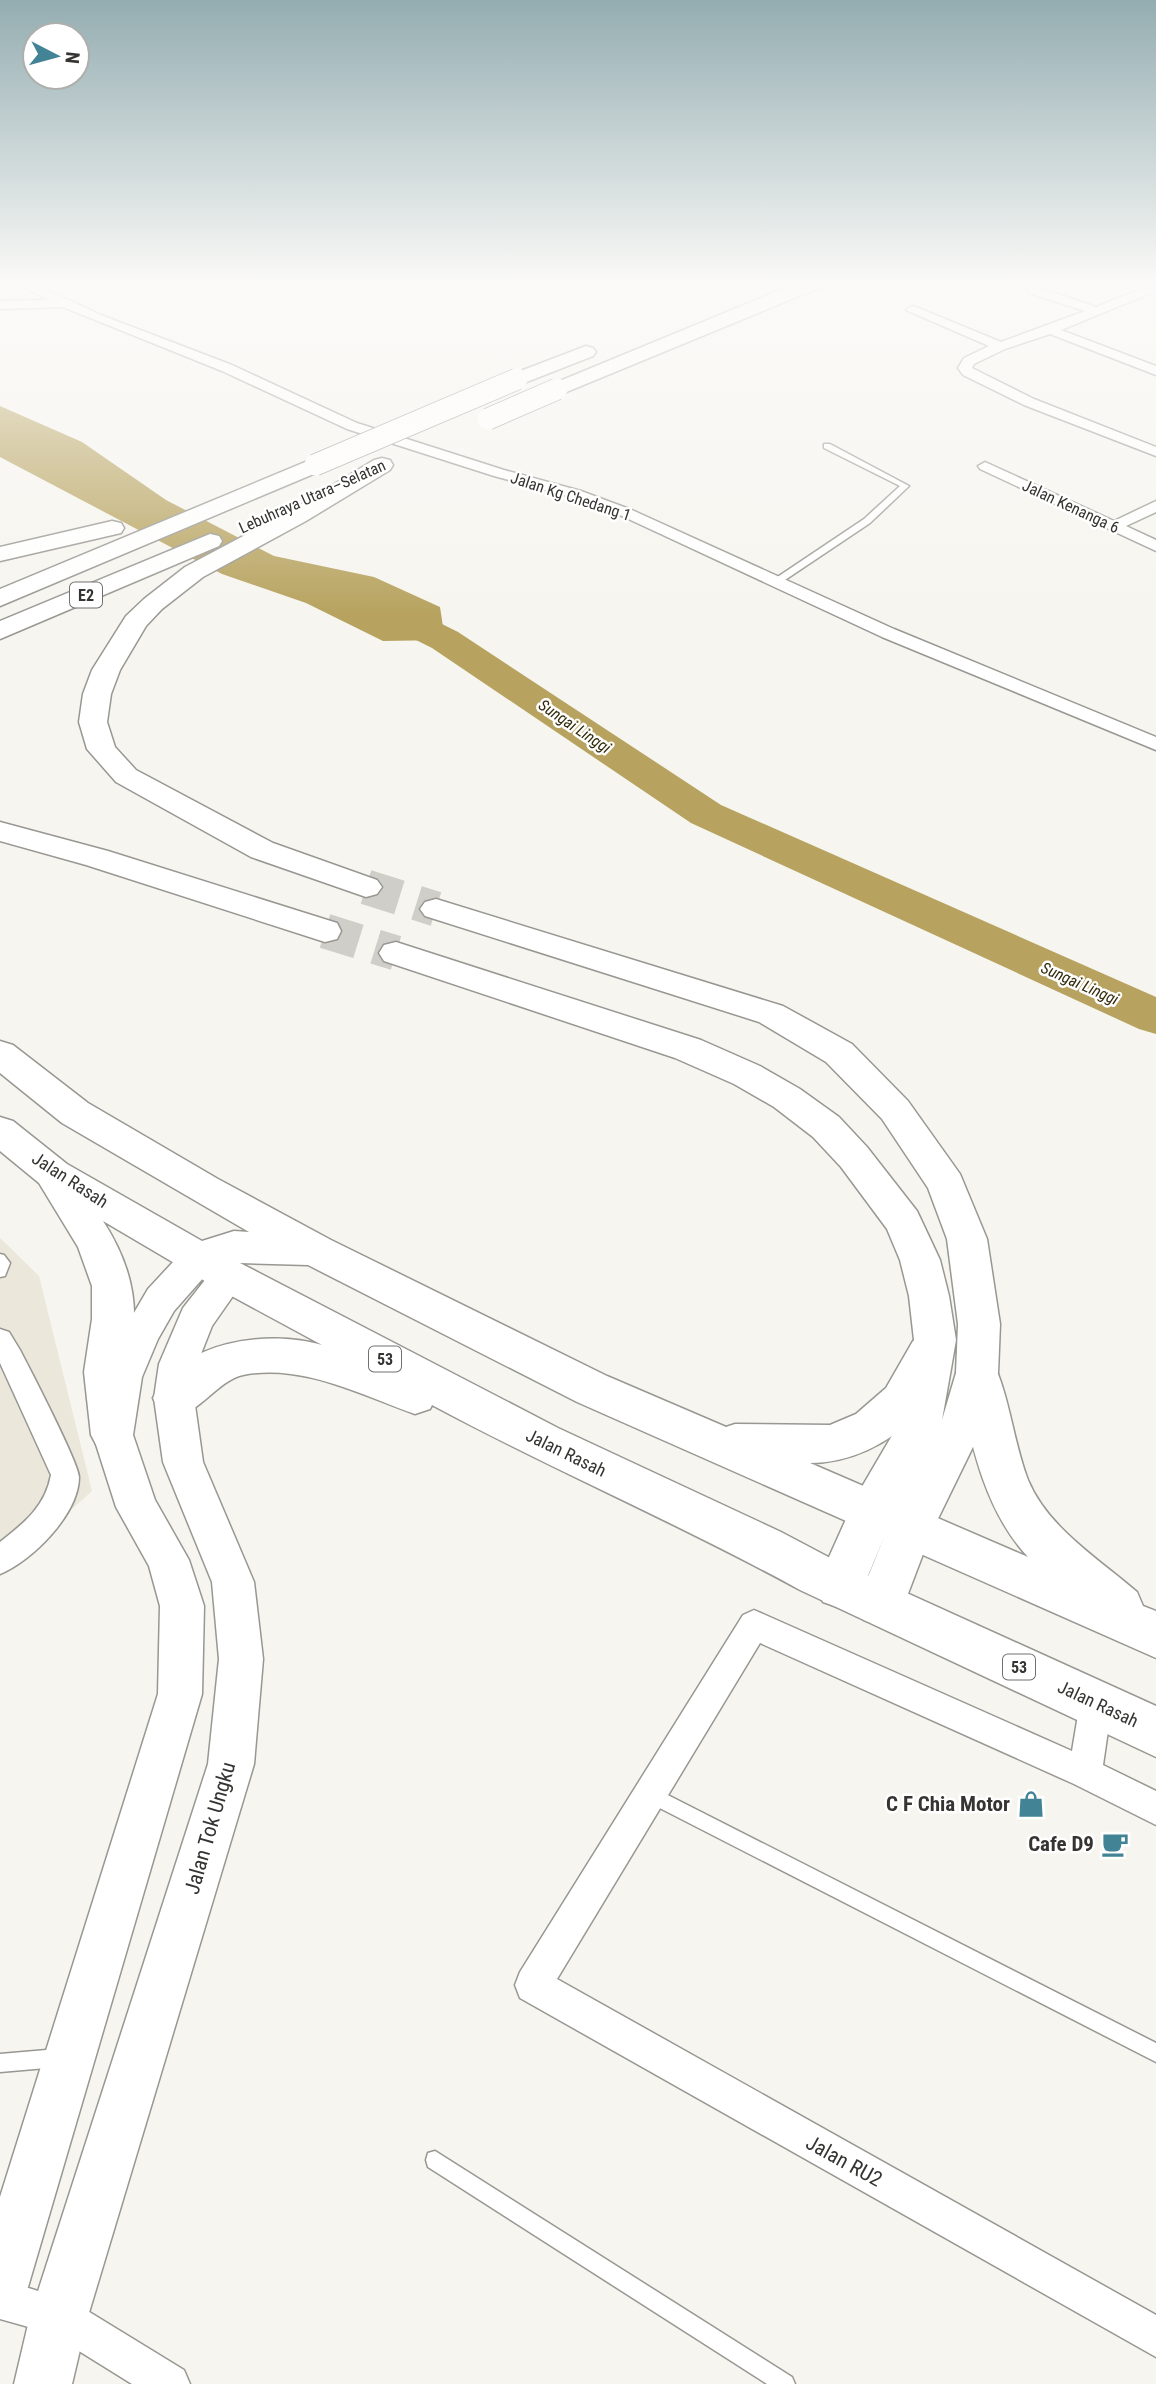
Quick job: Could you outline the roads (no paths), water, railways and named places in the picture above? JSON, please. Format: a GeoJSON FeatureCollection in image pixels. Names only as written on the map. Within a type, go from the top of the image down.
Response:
{"type":"FeatureCollection","features":[{"type":"Feature","properties":{"kind":"highway","name":"Lebuhraya Utara–Selatan"},"geometry":{"type":"LineString","coordinates":[[0,598],[486,392]]}},
{"type":"Feature","properties":{"kind":"highway","name":"Lebuhraya Utara–Selatan"},"geometry":{"type":"LineString","coordinates":[[183,565],[298,516],[382,466],[550,392]]}},
{"type":"Feature","properties":{"kind":"highway"},"geometry":{"type":"LineString","coordinates":[[0,554],[107,530],[315,465]]}},
{"type":"Feature","properties":{"kind":"highway"},"geometry":{"type":"LineString","coordinates":[[183,565],[153,604],[135,622],[106,670],[97,694],[93,722],[101,749],[126,776],[262,850],[366,887]]}},
{"type":"Feature","properties":{"kind":"highway","name":"E2"},"geometry":{"type":"LineString","coordinates":[[0,632],[183,565]]}},
{"type":"Feature","properties":{"kind":"highway"},"geometry":{"type":"LineString","coordinates":[[0,831],[109,862],[325,932]]}},
{"type":"Feature","properties":{"kind":"highway"},"geometry":{"type":"LineString","coordinates":[[436,909],[771,1014],[839,1053],[895,1110],[946,1184],[967,1239],[979,1324],[977,1373],[966,1416],[891,1520]]}},
{"type":"Feature","properties":{"kind":"highway"},"geometry":{"type":"LineString","coordinates":[[396,954],[688,1049],[747,1075],[787,1098],[826,1128],[855,1157],[903,1222],[920,1261],[929,1296],[935,1340],[918,1432],[891,1520],[861,1595]]}},
{"type":"Feature","properties":{"kind":"highway"},"geometry":{"type":"LineString","coordinates":[[0,1054],[75,1113],[204,1189],[317,1251],[593,1389],[1149,1632]]}},
{"type":"Feature","properties":{"kind":"highway","name":"Jalan Rasah"},"geometry":{"type":"LineString","coordinates":[[0,1131],[54,1174],[221,1260],[542,1442],[861,1595],[1156,1732]]}},
{"type":"Feature","properties":{"kind":"highway"},"geometry":{"type":"LineString","coordinates":[[54,1174],[96,1242],[112,1286],[114,1311],[105,1372],[113,1435]]}},
{"type":"Feature","properties":{"kind":"highway"},"geometry":{"type":"LineString","coordinates":[[204,1189],[221,1260],[317,1251]]}},
{"type":"Feature","properties":{"kind":"highway"},"geometry":{"type":"LineString","coordinates":[[719,1443],[833,1444],[871,1427],[901,1401],[935,1340]]}},
{"type":"Feature","properties":{"kind":"highway"},"geometry":{"type":"LineString","coordinates":[[174,1398],[202,1375],[236,1358],[256,1355],[285,1356],[318,1362],[542,1442]]}},
{"type":"Feature","properties":{"kind":"highway"},"geometry":{"type":"LineString","coordinates":[[977,1373],[997,1454],[1011,1491],[1034,1531],[1149,1632]]}},
{"type":"Feature","properties":{"kind":"main road","name":"Jalan Tok Ungku"},"geometry":{"type":"LineString","coordinates":[[43,2384],[59,2316],[231,1764],[241,1659],[233,1582],[183,1462],[174,1398],[178,1364],[221,1260]]}},
{"type":"Feature","properties":{"kind":"main road"},"geometry":{"type":"LineString","coordinates":[[0,2287],[180,1694],[182,1606],[168,1560],[137,1507],[113,1435],[123,1377],[141,1334],[161,1300],[221,1260]]}},
{"type":"Feature","properties":{"kind":"street","name":"Jalan Kg Chedang 1"},"geometry":{"type":"LineString","coordinates":[[279,392],[352,426],[576,494],[627,513],[888,633],[1156,744]]}},
{"type":"Feature","properties":{"kind":"street"},"geometry":{"type":"LineString","coordinates":[[1009,392],[1156,452]]}},
{"type":"Feature","properties":{"kind":"street","name":"Jalan Kenanga 6"},"geometry":{"type":"LineString","coordinates":[[985,466],[1156,546]]}},
{"type":"Feature","properties":{"kind":"street"},"geometry":{"type":"LineString","coordinates":[[1115,526],[1156,506]]}},
{"type":"Feature","properties":{"kind":"street"},"geometry":{"type":"LineString","coordinates":[[0,1560],[55,1511],[63,1493],[65,1475],[4,1355]]}},
{"type":"Feature","properties":{"kind":"street"},"geometry":{"type":"LineString","coordinates":[[648,1794],[754,1626],[1085,1773],[1156,1809]]}},
{"type":"Feature","properties":{"kind":"street"},"geometry":{"type":"LineString","coordinates":[[1085,1773],[1096,1703]]}},
{"type":"Feature","properties":{"kind":"street","name":"Jalan RU2"},"geometry":{"type":"LineString","coordinates":[[648,1794],[533,1985],[1156,2337]]}},
{"type":"Feature","properties":{"kind":"street"},"geometry":{"type":"LineString","coordinates":[[0,2299],[59,2316],[170,2384]]}},
{"type":"Feature","properties":{"kind":"lane"},"geometry":{"type":"LineString","coordinates":[[776,582],[867,521],[905,486],[827,446]]}},
{"type":"Feature","properties":{"kind":"lane"},"geometry":{"type":"LineString","coordinates":[[0,1259],[4,1263],[0,1272]]}},
{"type":"Feature","properties":{"kind":"lane"},"geometry":{"type":"LineString","coordinates":[[648,1794],[1156,2053]]}},
{"type":"Feature","properties":{"kind":"lane"},"geometry":{"type":"LineString","coordinates":[[2,2067],[72,2056]]}},
{"type":"Feature","properties":{"kind":"lane"},"geometry":{"type":"LineString","coordinates":[[436,2160],[785,2384]]}},
{"type":"Feature","properties":{"kind":"waterway","name":"Sungai Linggi"},"geometry":{"type":"LineString","coordinates":[[379,607],[445,640],[706,814],[1156,1017]]}},
{"type":"Feature","properties":{"kind":"tunnel"},"geometry":{"type":"LineString","coordinates":[[366,887],[436,909]]}},
{"type":"Feature","properties":{"kind":"tunnel"},"geometry":{"type":"LineString","coordinates":[[325,931],[396,953]]}},
{"type":"Feature","properties":{"kind":"place","name":"C F Chia Motor"},"geometry":{"type":"Point","coordinates":[1031,1804]}},
{"type":"Feature","properties":{"kind":"place","name":"Cafe D9"},"geometry":{"type":"Point","coordinates":[1115,1844]}}]}
